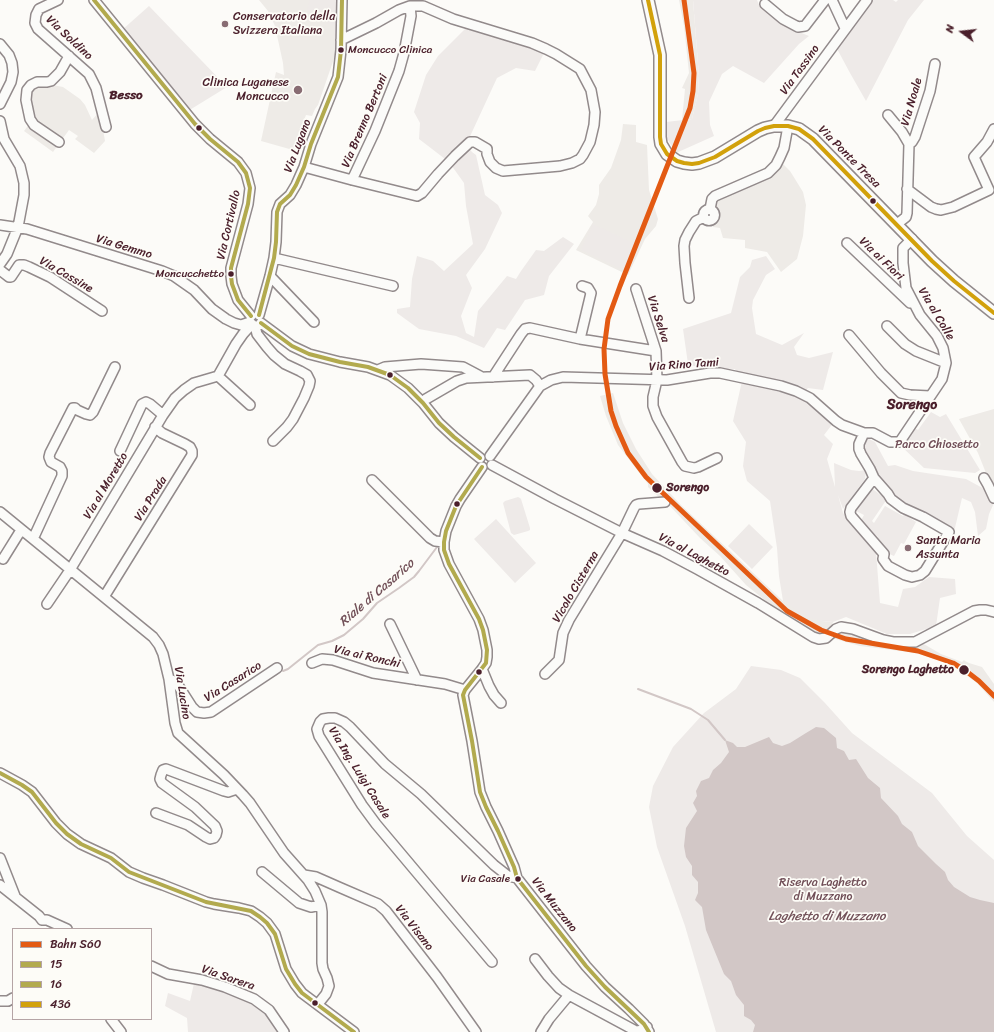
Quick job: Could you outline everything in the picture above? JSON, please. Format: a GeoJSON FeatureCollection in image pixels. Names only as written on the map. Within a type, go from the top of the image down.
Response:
{"type":"FeatureCollection","features":[{"type":"Feature","properties":{"kind":"main road","name":"Via Ponte Tresa"},"geometry":{"type":"LineString","coordinates":[[648,0],[660,55],[659,128],[661,144],[667,154],[677,161],[692,164],[707,161],[758,131],[774,126],[799,128],[814,139],[898,224],[932,261],[994,313]]}},
{"type":"Feature","properties":{"kind":"street","name":"Via Soldino"},"geometry":{"type":"LineString","coordinates":[[58,0],[40,9],[36,15],[35,23],[38,29],[89,74],[96,88],[106,127]]}},
{"type":"Feature","properties":{"kind":"street","name":"Via Cortivallo"},"geometry":{"type":"LineString","coordinates":[[94,0],[195,124],[210,139],[238,162],[246,173],[250,188],[248,204],[231,268],[231,276],[232,284],[238,300],[255,321],[292,346],[309,354],[368,367],[399,380],[423,403],[439,423],[481,463]]}},
{"type":"Feature","properties":{"kind":"street","name":"Via Lugano"},"geometry":{"type":"LineString","coordinates":[[255,321],[270,276],[274,258],[277,212],[280,204],[290,195],[304,167],[311,144],[338,78],[340,65],[342,0]]}},
{"type":"Feature","properties":{"kind":"street","name":"Via Tassino"},"geometry":{"type":"LineString","coordinates":[[765,4],[783,19],[798,27],[805,26],[825,0]]}},
{"type":"Feature","properties":{"kind":"street"},"geometry":{"type":"LineString","coordinates":[[832,0],[845,28]]}},
{"type":"Feature","properties":{"kind":"street","name":"Via Tassino"},"geometry":{"type":"LineString","coordinates":[[774,126],[866,0]]}},
{"type":"Feature","properties":{"kind":"street"},"geometry":{"type":"LineString","coordinates":[[304,167],[417,196],[422,193],[438,174],[470,142],[475,142],[487,148],[487,154],[490,162],[496,168],[503,171],[560,166],[572,163],[580,159],[590,142],[595,112],[591,90],[580,69],[546,49],[453,19],[423,6],[410,6],[399,10],[341,40]]}},
{"type":"Feature","properties":{"kind":"street","name":"Via Brenno Bertoni"},"geometry":{"type":"LineString","coordinates":[[352,180],[375,131],[399,71],[411,16],[410,6]]}},
{"type":"Feature","properties":{"kind":"street"},"geometry":{"type":"LineString","coordinates":[[0,44],[9,55],[13,72],[0,104]]}},
{"type":"Feature","properties":{"kind":"street"},"geometry":{"type":"LineString","coordinates":[[58,142],[34,125],[30,119],[26,100],[27,90],[31,85],[37,82],[52,81],[60,72],[70,56]]}},
{"type":"Feature","properties":{"kind":"street","name":"Via Noale"},"geometry":{"type":"LineString","coordinates":[[908,144],[915,138],[930,91],[935,64]]}},
{"type":"Feature","properties":{"kind":"street","name":"Via Noale"},"geometry":{"type":"LineString","coordinates":[[888,115],[902,132],[908,144],[909,153],[906,217],[898,224]]}},
{"type":"Feature","properties":{"kind":"street"},"geometry":{"type":"LineString","coordinates":[[0,121],[2,140],[20,166],[24,183],[24,195],[18,227],[7,254],[0,264]]}},
{"type":"Feature","properties":{"kind":"street"},"geometry":{"type":"LineString","coordinates":[[689,298],[684,246],[689,232],[696,221],[700,218],[704,217],[709,221],[714,218],[715,213],[710,209],[712,199],[715,196],[768,173],[776,165],[784,148],[788,126]]}},
{"type":"Feature","properties":{"kind":"street"},"geometry":{"type":"LineString","coordinates":[[907,189],[936,210],[953,207],[989,190],[974,157],[987,142],[994,129]]}},
{"type":"Feature","properties":{"kind":"street","name":"Via Gemmo"},"geometry":{"type":"LineString","coordinates":[[0,225],[18,227],[162,271],[174,276],[194,290],[212,309],[226,319],[241,325],[255,321]]}},
{"type":"Feature","properties":{"kind":"street","name":"Via al Colle"},"geometry":{"type":"LineString","coordinates":[[912,239],[903,248],[906,288],[920,315],[937,336],[943,348],[946,362]]}},
{"type":"Feature","properties":{"kind":"street","name":"Via ai Fiori"},"geometry":{"type":"LineString","coordinates":[[847,243],[916,308]]}},
{"type":"Feature","properties":{"kind":"street"},"geometry":{"type":"LineString","coordinates":[[274,258],[393,286]]}},
{"type":"Feature","properties":{"kind":"street","name":"Via Cassine"},"geometry":{"type":"LineString","coordinates":[[0,270],[11,277],[19,265],[29,267],[50,277],[102,311]]}},
{"type":"Feature","properties":{"kind":"street"},"geometry":{"type":"LineString","coordinates":[[270,276],[314,322]]}},
{"type":"Feature","properties":{"kind":"street"},"geometry":{"type":"LineString","coordinates":[[580,339],[591,293],[588,288],[582,286]]}},
{"type":"Feature","properties":{"kind":"street","name":"Via Selva"},"geometry":{"type":"LineString","coordinates":[[636,289],[656,351],[657,380],[653,397],[653,406],[657,417],[682,462],[689,467],[698,468],[717,458]]}},
{"type":"Feature","properties":{"kind":"street"},"geometry":{"type":"LineString","coordinates":[[250,405],[218,376],[236,344],[255,321]]}},
{"type":"Feature","properties":{"kind":"street"},"geometry":{"type":"LineString","coordinates":[[255,321],[257,334],[274,355],[286,364],[307,375],[310,381],[304,398],[293,419],[273,441]]}},
{"type":"Feature","properties":{"kind":"street"},"geometry":{"type":"LineString","coordinates":[[874,478],[851,508],[851,516],[884,554],[883,559],[888,566],[912,577],[920,575],[925,571],[949,532],[894,502],[874,478],[861,454],[859,444],[864,433],[872,433],[890,442],[899,442],[902,440],[942,379],[946,362],[916,351],[905,344],[886,326]]}},
{"type":"Feature","properties":{"kind":"street"},"geometry":{"type":"LineString","coordinates":[[493,377],[521,334],[525,329],[530,328],[580,339],[656,351]]}},
{"type":"Feature","properties":{"kind":"street"},"geometry":{"type":"LineString","coordinates":[[849,335],[881,373],[901,393],[930,396]]}},
{"type":"Feature","properties":{"kind":"street"},"geometry":{"type":"LineString","coordinates":[[378,370],[385,367],[406,365],[441,365],[463,367],[481,377]]}},
{"type":"Feature","properties":{"kind":"street"},"geometry":{"type":"LineString","coordinates":[[33,539],[62,476],[60,467],[51,462],[49,457],[50,453],[72,408],[90,415],[93,412],[115,367]]}},
{"type":"Feature","properties":{"kind":"street","name":"Via Rino Tami"},"geometry":{"type":"LineString","coordinates":[[540,386],[551,380],[563,377],[667,380],[710,373],[720,373],[781,386],[796,391],[810,398],[836,421],[864,433]]}},
{"type":"Feature","properties":{"kind":"street"},"geometry":{"type":"LineString","coordinates":[[423,403],[426,399],[457,381],[466,378],[530,375],[540,386],[491,461],[485,455],[456,506],[446,531],[444,550],[449,564],[479,619],[487,650],[487,657],[482,669],[464,694]]}},
{"type":"Feature","properties":{"kind":"street","name":"Via al Moretto"},"geometry":{"type":"LineString","coordinates":[[47,604],[70,570],[163,415],[175,398],[194,383],[218,376]]}},
{"type":"Feature","properties":{"kind":"street","name":"Via al Moretto"},"geometry":{"type":"LineString","coordinates":[[120,451],[142,404],[146,402],[150,404],[163,415]]}},
{"type":"Feature","properties":{"kind":"street","name":"Via Prada"},"geometry":{"type":"LineString","coordinates":[[104,597],[192,456],[190,447],[162,433],[156,427]]}},
{"type":"Feature","properties":{"kind":"street","name":"Via al Laghetto"},"geometry":{"type":"LineString","coordinates":[[491,461],[555,499],[697,569],[758,603],[813,637],[819,639],[826,638],[836,629],[848,627],[882,640],[893,642],[915,642],[974,611],[986,610],[994,612]]}},
{"type":"Feature","properties":{"kind":"street"},"geometry":{"type":"LineString","coordinates":[[984,478],[994,498]]}},
{"type":"Feature","properties":{"kind":"street"},"geometry":{"type":"LineString","coordinates":[[372,480],[430,538],[435,541],[444,542]]}},
{"type":"Feature","properties":{"kind":"street","name":"Vicolo Cisterna"},"geometry":{"type":"LineString","coordinates":[[545,674],[559,660],[563,633],[569,620],[622,533],[632,510],[636,505],[665,502]]}},
{"type":"Feature","properties":{"kind":"street","name":"Via Lucino"},"geometry":{"type":"LineString","coordinates":[[0,512],[153,637],[163,654],[169,679],[175,723],[178,733],[216,767],[250,803],[284,854],[304,875],[316,891],[321,905]]}},
{"type":"Feature","properties":{"kind":"street"},"geometry":{"type":"LineString","coordinates":[[3,559],[21,530]]}},
{"type":"Feature","properties":{"kind":"street","name":"Via ai Ronchi"},"geometry":{"type":"LineString","coordinates":[[390,624],[417,680]]}},
{"type":"Feature","properties":{"kind":"street","name":"Via ai Ronchi"},"geometry":{"type":"LineString","coordinates":[[312,664],[322,659],[333,660],[374,673],[445,684],[464,694]]}},
{"type":"Feature","properties":{"kind":"street","name":"Via Casarico"},"geometry":{"type":"LineString","coordinates":[[169,679],[176,682],[192,707],[197,712],[204,713],[211,712],[277,668]]}},
{"type":"Feature","properties":{"kind":"street"},"geometry":{"type":"LineString","coordinates":[[482,669],[494,695],[502,703]]}},
{"type":"Feature","properties":{"kind":"street","name":"Via Muzzano"},"geometry":{"type":"LineString","coordinates":[[464,694],[480,792],[517,878],[586,966],[648,1029]]}},
{"type":"Feature","properties":{"kind":"street","name":"Via Ing. Luigi Casale"},"geometry":{"type":"LineString","coordinates":[[492,962],[376,824],[362,805],[319,736],[317,729],[320,722],[325,718],[341,720],[344,722],[385,764],[421,794],[494,865],[508,876],[517,878]]}},
{"type":"Feature","properties":{"kind":"street"},"geometry":{"type":"LineString","coordinates":[[156,813],[188,825],[206,837],[214,838],[217,831],[215,826],[196,808],[162,783],[160,778],[163,770],[166,768],[224,791],[228,792],[237,789]]}},
{"type":"Feature","properties":{"kind":"street"},"geometry":{"type":"LineString","coordinates":[[0,773],[32,792],[56,823],[67,834],[81,844],[106,855],[133,874],[206,902],[240,908],[250,911],[260,917],[267,923],[275,934],[286,969],[292,980],[302,992],[354,1032]]}},
{"type":"Feature","properties":{"kind":"street"},"geometry":{"type":"LineString","coordinates":[[0,858],[16,898]]}},
{"type":"Feature","properties":{"kind":"street"},"geometry":{"type":"LineString","coordinates":[[262,872],[299,903],[311,907],[321,905],[321,958],[322,966],[329,986],[326,994],[318,1004]]}},
{"type":"Feature","properties":{"kind":"street","name":"Via Visano"},"geometry":{"type":"LineString","coordinates":[[304,875],[316,877],[378,904],[386,910],[437,977],[476,1032]]}},
{"type":"Feature","properties":{"kind":"street"},"geometry":{"type":"LineString","coordinates":[[0,885],[39,916],[41,924],[47,920],[65,928]]}},
{"type":"Feature","properties":{"kind":"street"},"geometry":{"type":"LineString","coordinates":[[536,959],[559,988],[569,995],[634,1030],[638,1031],[648,1029]]}},
{"type":"Feature","properties":{"kind":"street","name":"Via Sarera"},"geometry":{"type":"LineString","coordinates":[[152,966],[168,974],[202,980],[218,985],[254,999],[269,1010],[284,1032]]}},
{"type":"Feature","properties":{"kind":"street"},"geometry":{"type":"LineString","coordinates":[[541,1032],[569,995]]}},
{"type":"Feature","properties":{"kind":"street"},"geometry":{"type":"LineString","coordinates":[[0,1001],[8,1001],[12,999]]}},
{"type":"Feature","properties":{"kind":"street"},"geometry":{"type":"LineString","coordinates":[[112,1020],[121,1032]]}},
{"type":"Feature","properties":{"kind":"shaded area","name":"Clinica Luganese Moncucco"},"geometry":{"type":"Polygon","coordinates":[[[259,0],[342,0],[339,44],[318,105],[312,116],[306,115],[293,150],[261,141],[276,72],[284,75],[275,26],[268,11],[259,0]]]}},
{"type":"Feature","properties":{"kind":"shaded area"},"geometry":{"type":"Polygon","coordinates":[[[679,0],[693,0],[699,76],[698,94],[692,119],[682,120],[685,89],[682,88],[689,73],[684,26],[679,0]]]}},
{"type":"Feature","properties":{"kind":"shaded area"},"geometry":{"type":"Polygon","coordinates":[[[42,83],[63,87],[80,99],[85,105],[92,120],[99,112],[105,141],[94,153],[75,139],[78,136],[69,130],[53,152],[24,131],[30,123],[30,88],[42,83]]]}},
{"type":"Feature","properties":{"kind":"shaded area"},"geometry":{"type":"Polygon","coordinates":[[[623,124],[636,125],[636,142],[647,145],[649,190],[658,219],[656,226],[645,239],[628,275],[576,250],[593,222],[588,216],[596,205],[599,194],[599,185],[611,168],[621,140],[623,124]]]}},
{"type":"Feature","properties":{"kind":"shaded area"},"geometry":{"type":"Polygon","coordinates":[[[780,161],[790,171],[803,192],[806,205],[803,236],[797,259],[781,272],[767,252],[745,248],[745,240],[723,238],[720,228],[713,227],[712,220],[715,215],[711,203],[768,173],[780,161]]]}},
{"type":"Feature","properties":{"kind":"shaded area"},"geometry":{"type":"Polygon","coordinates":[[[613,393],[623,423],[636,449],[652,474],[681,505],[783,601],[822,621],[833,622],[831,631],[821,637],[812,633],[771,605],[746,585],[720,556],[700,538],[668,504],[648,487],[648,484],[618,445],[606,416],[600,396],[613,393]]]}},
{"type":"Feature","properties":{"kind":"shaded area"},"geometry":{"type":"Polygon","coordinates":[[[994,409],[994,493],[978,453],[959,419],[994,409]]]}},
{"type":"Feature","properties":{"kind":"shaded area"},"geometry":{"type":"Polygon","coordinates":[[[840,631],[922,643],[941,654],[962,662],[964,660],[982,667],[994,684],[994,702],[977,683],[958,669],[946,663],[917,653],[860,646],[832,638],[840,631]]]}},
{"type":"Feature","properties":{"kind":"green space"},"geometry":{"type":"Polygon","coordinates":[[[310,0],[342,0],[341,40],[335,46],[334,25],[327,23],[328,19],[307,11],[310,0]]]}},
{"type":"Feature","properties":{"kind":"green space"},"geometry":{"type":"Polygon","coordinates":[[[693,0],[757,0],[759,5],[794,30],[809,36],[799,44],[764,83],[733,66],[722,74],[709,102],[710,125],[714,136],[676,153],[665,135],[666,122],[692,119],[698,94],[699,76],[693,0]]]}},
{"type":"Feature","properties":{"kind":"green space"},"geometry":{"type":"Polygon","coordinates":[[[868,0],[893,0],[896,2],[898,0],[924,0],[908,20],[866,101],[835,45],[868,0]]]}},
{"type":"Feature","properties":{"kind":"green space"},"geometry":{"type":"Polygon","coordinates":[[[149,6],[227,87],[188,111],[122,30],[149,6]]]}},
{"type":"Feature","properties":{"kind":"green space"},"geometry":{"type":"Polygon","coordinates":[[[469,25],[546,49],[535,71],[516,68],[497,78],[466,145],[476,155],[485,195],[498,205],[502,213],[485,249],[466,275],[472,288],[461,316],[466,333],[474,337],[478,311],[507,276],[516,279],[536,250],[544,251],[563,237],[574,244],[549,276],[544,295],[525,300],[505,330],[497,328],[484,348],[456,336],[419,329],[397,313],[397,309],[410,307],[412,279],[417,256],[433,261],[444,271],[473,244],[466,206],[464,183],[449,162],[419,139],[420,123],[414,112],[426,75],[438,56],[469,25]]]}},
{"type":"Feature","properties":{"kind":"green space"},"geometry":{"type":"Polygon","coordinates":[[[593,224],[640,246],[628,272],[581,250],[593,224]]]}},
{"type":"Feature","properties":{"kind":"green space"},"geometry":{"type":"Polygon","coordinates":[[[766,256],[775,269],[766,275],[753,300],[752,308],[756,334],[782,345],[804,333],[794,347],[797,355],[809,358],[833,352],[823,390],[808,388],[801,397],[834,422],[824,435],[833,444],[827,459],[835,487],[834,463],[851,470],[866,470],[865,479],[843,509],[838,495],[843,513],[876,552],[880,603],[898,607],[903,589],[915,587],[929,577],[955,579],[956,594],[940,598],[936,626],[910,634],[887,634],[846,617],[833,622],[807,617],[783,601],[770,501],[747,481],[743,466],[746,442],[733,421],[742,381],[735,369],[700,368],[688,364],[683,329],[731,313],[740,277],[750,267],[752,260],[766,256]]]}},
{"type":"Feature","properties":{"kind":"green space","name":"Parco Chiosetto"},"geometry":{"type":"Polygon","coordinates":[[[931,412],[940,417],[946,414],[980,470],[975,473],[924,468],[900,445],[913,427],[918,430],[931,412]]]}},
{"type":"Feature","properties":{"kind":"green space"},"geometry":{"type":"Polygon","coordinates":[[[867,438],[875,442],[888,466],[895,465],[913,471],[966,479],[988,491],[994,503],[989,514],[986,529],[978,536],[975,512],[971,502],[962,498],[954,532],[894,499],[863,453],[862,445],[867,438]]]}},
{"type":"Feature","properties":{"kind":"green space"},"geometry":{"type":"Polygon","coordinates":[[[870,487],[887,501],[872,521],[874,523],[885,506],[903,516],[904,514],[916,522],[904,544],[901,543],[894,556],[885,552],[883,549],[884,547],[876,540],[878,537],[860,522],[864,515],[852,509],[870,487]]]}},
{"type":"Feature","properties":{"kind":"green space"},"geometry":{"type":"Polygon","coordinates":[[[518,497],[521,499],[530,530],[514,535],[511,533],[503,503],[518,497]]]}},
{"type":"Feature","properties":{"kind":"green space"},"geometry":{"type":"Polygon","coordinates":[[[496,519],[536,563],[515,583],[474,539],[496,519]]]}},
{"type":"Feature","properties":{"kind":"green space"},"geometry":{"type":"Polygon","coordinates":[[[749,524],[773,547],[752,569],[728,546],[749,524]]]}},
{"type":"Feature","properties":{"kind":"green space","name":"Laghetto di Muzzano"},"geometry":{"type":"Polygon","coordinates":[[[751,666],[781,670],[800,678],[852,733],[932,793],[967,836],[994,860],[994,1032],[716,1032],[685,926],[657,847],[649,807],[653,786],[673,747],[704,713],[736,689],[751,666]]]}},
{"type":"Feature","properties":{"kind":"green space"},"geometry":{"type":"Polygon","coordinates":[[[195,979],[254,999],[284,1032],[188,1032],[187,1018],[165,1006],[168,993],[190,1001],[195,979]]]}},
{"type":"Feature","properties":{"kind":"water","name":"Laghetto di Muzzano"},"geometry":{"type":"Polygon","coordinates":[[[816,727],[824,728],[836,738],[837,748],[844,751],[849,760],[856,759],[868,778],[880,788],[881,798],[898,816],[902,824],[912,832],[918,846],[945,872],[948,880],[954,887],[970,897],[994,903],[994,1032],[753,1032],[755,1025],[751,1020],[744,1016],[744,1005],[736,995],[731,981],[724,974],[706,930],[702,907],[695,900],[698,893],[698,882],[692,875],[692,866],[686,857],[684,846],[686,828],[697,811],[693,803],[697,796],[696,791],[701,781],[709,778],[713,770],[721,763],[729,752],[725,740],[733,743],[737,747],[745,747],[769,737],[773,743],[782,746],[790,743],[816,727]]]}},
{"type":"Feature","properties":{"kind":"waterway","name":"Riale di Casarico"},"geometry":{"type":"LineString","coordinates":[[283,671],[288,669],[318,645],[332,641],[344,635],[363,619],[377,603],[414,577],[437,547]]}},
{"type":"Feature","properties":{"kind":"waterway","name":"Riale di Casarico"},"geometry":{"type":"LineString","coordinates":[[272,677],[277,674]]}},
{"type":"Feature","properties":{"kind":"waterway"},"geometry":{"type":"LineString","coordinates":[[638,689],[691,709],[708,720],[725,740]]}},
{"type":"Feature","properties":{"kind":"rail line","name":"S60"},"geometry":{"type":"LineString","coordinates":[[684,0],[694,73],[690,108],[608,319],[604,349],[605,374],[611,411],[628,453],[646,477],[787,611],[821,630],[846,639],[918,651],[953,663],[979,681],[994,696]]}},
{"type":"Feature","properties":{"kind":"transit line","name":"15"},"geometry":{"type":"LineString","coordinates":[[94,0],[195,124],[210,139],[238,162],[246,173],[250,188],[248,204],[231,268],[231,276],[232,284],[238,300],[251,316]]}},
{"type":"Feature","properties":{"kind":"transit line","name":"15"},"geometry":{"type":"LineString","coordinates":[[259,315],[274,258],[277,212],[280,204],[290,195],[296,185],[338,77],[341,50],[342,0]]}},
{"type":"Feature","properties":{"kind":"transit line","name":"436"},"geometry":{"type":"LineString","coordinates":[[648,0],[660,55],[660,137],[661,144],[667,154],[677,161],[684,163],[699,163],[715,157],[765,128],[774,126],[788,126],[799,129],[813,139],[932,261],[994,313]]}},
{"type":"Feature","properties":{"kind":"transit line","name":"15"},"geometry":{"type":"LineString","coordinates":[[261,323],[292,346],[309,354],[368,367],[390,375],[408,388],[423,403],[439,423],[480,458]]}},
{"type":"Feature","properties":{"kind":"transit line","name":"15"},"geometry":{"type":"LineString","coordinates":[[482,467],[456,506],[446,531],[444,542],[444,550],[449,564],[479,619],[487,650],[486,663],[465,690],[463,695],[480,792],[514,867],[517,878],[586,966],[605,987],[644,1024],[649,1032]]}},
{"type":"Feature","properties":{"kind":"transit line","name":"16"},"geometry":{"type":"LineString","coordinates":[[0,773],[32,792],[56,823],[67,834],[81,844],[111,858],[129,872],[206,902],[251,911],[260,917],[267,923],[275,934],[286,969],[302,993],[354,1032]]}},
{"type":"Feature","properties":{"kind":"place","name":"Conservatorio della Svizzera Italiana"},"geometry":{"type":"Point","coordinates":[225,24]}},
{"type":"Feature","properties":{"kind":"place","name":"Moncucco Clinica"},"geometry":{"type":"Point","coordinates":[341,50]}},
{"type":"Feature","properties":{"kind":"place","name":"Clinica Luganese Moncucco"},"geometry":{"type":"Point","coordinates":[298,90]}},
{"type":"Feature","properties":{"kind":"place","name":"Moncucchetto"},"geometry":{"type":"Point","coordinates":[231,274]}},
{"type":"Feature","properties":{"kind":"place","name":"Sorengo"},"geometry":{"type":"Point","coordinates":[657,488]}},
{"type":"Feature","properties":{"kind":"place","name":"Santa Maria Assunta"},"geometry":{"type":"Point","coordinates":[908,548]}},
{"type":"Feature","properties":{"kind":"place","name":"Sorengo Laghetto"},"geometry":{"type":"Point","coordinates":[964,670]}},
{"type":"Feature","properties":{"kind":"place","name":"Via Casale"},"geometry":{"type":"Point","coordinates":[518,879]}},
{"type":"Feature","properties":{"kind":"district","name":"Besso"},"geometry":{"type":"Point","coordinates":[126,96]}},
{"type":"Feature","properties":{"kind":"district","name":"Sorengo"},"geometry":{"type":"Point","coordinates":[912,405]}},
{"type":"Feature","properties":{"kind":"park label","name":"Riserva Laghetto di Muzzano"},"geometry":{"type":"Point","coordinates":[823,890]}}]}
